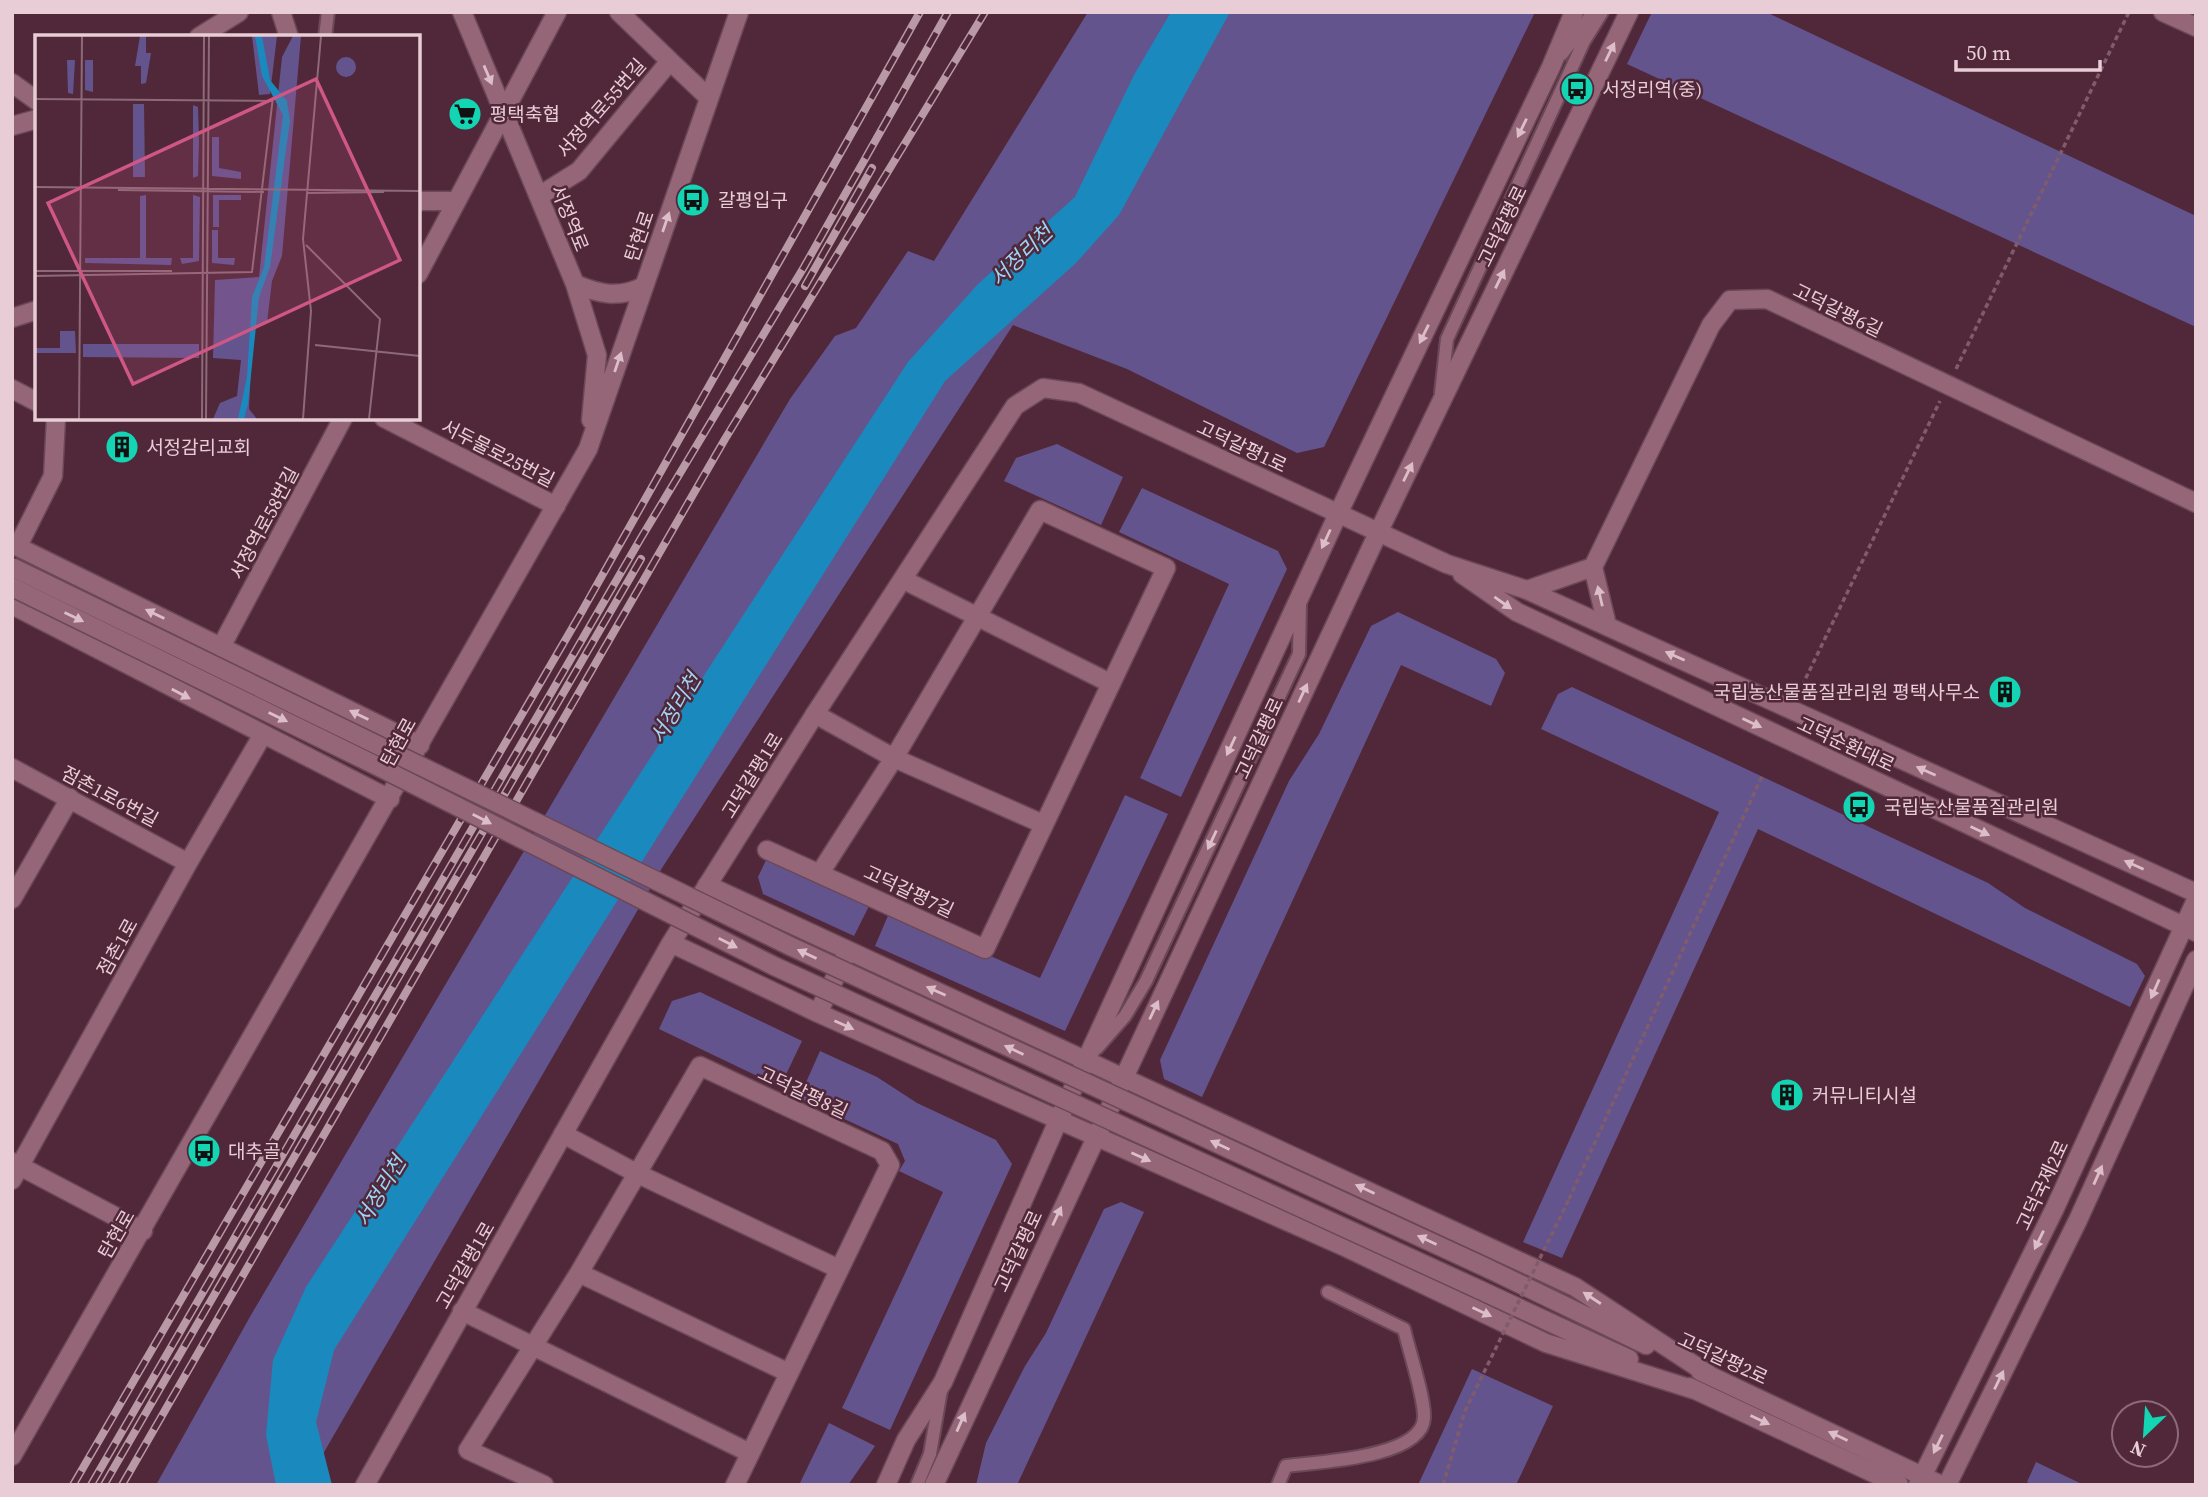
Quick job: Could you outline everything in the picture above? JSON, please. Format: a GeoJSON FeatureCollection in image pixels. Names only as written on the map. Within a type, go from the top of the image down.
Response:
{"type":"FeatureCollection","features":[{"type":"Feature","properties":{"kind":"street"},"geometry":{"type":"LineString","coordinates":[[202,35],[239,12]]}},
{"type":"Feature","properties":{"kind":"street"},"geometry":{"type":"LineString","coordinates":[[281,12],[288,35]]}},
{"type":"Feature","properties":{"kind":"street","name":"서정역로"},"geometry":{"type":"LineString","coordinates":[[462,12],[575,284],[597,355],[588,449]]}},
{"type":"Feature","properties":{"kind":"street"},"geometry":{"type":"LineString","coordinates":[[420,270],[505,115],[557,12]]}},
{"type":"Feature","properties":{"kind":"street","name":"서정역로55번길"},"geometry":{"type":"LineString","coordinates":[[539,196],[579,171],[670,61],[618,12]]}},
{"type":"Feature","properties":{"kind":"street","name":"탄현로"},"geometry":{"type":"LineString","coordinates":[[12,1456],[588,449],[708,97],[740,12]]}},
{"type":"Feature","properties":{"kind":"street","name":"고덕갈평로"},"geometry":{"type":"LineString","coordinates":[[886,1485],[906,1440],[943,1382],[1058,1121],[1300,595],[1551,67],[1574,12]]}},
{"type":"Feature","properties":{"kind":"street","name":"고덕갈평로"},"geometry":{"type":"LineString","coordinates":[[934,1485],[1378,533],[1629,12]]}},
{"type":"Feature","properties":{"kind":"street"},"geometry":{"type":"LineString","coordinates":[[2163,12],[2196,27]]}},
{"type":"Feature","properties":{"kind":"street"},"geometry":{"type":"LineString","coordinates":[[670,61],[708,97]]}},
{"type":"Feature","properties":{"kind":"street"},"geometry":{"type":"LineString","coordinates":[[12,83],[35,100]]}},
{"type":"Feature","properties":{"kind":"street"},"geometry":{"type":"LineString","coordinates":[[12,125],[35,119]]}},
{"type":"Feature","properties":{"kind":"street"},"geometry":{"type":"LineString","coordinates":[[420,201],[456,201]]}},
{"type":"Feature","properties":{"kind":"street"},"geometry":{"type":"LineString","coordinates":[[575,284],[599,294],[620,295],[644,286]]}},
{"type":"Feature","properties":{"kind":"street","name":"고덕갈평6길"},"geometry":{"type":"LineString","coordinates":[[1593,567],[1711,325],[1730,300],[1767,299],[1947,387],[2196,503]]}},
{"type":"Feature","properties":{"kind":"street"},"geometry":{"type":"LineString","coordinates":[[12,318],[35,311]]}},
{"type":"Feature","properties":{"kind":"street"},"geometry":{"type":"LineString","coordinates":[[12,388],[35,401]]}},
{"type":"Feature","properties":{"kind":"street","name":"고덕갈평1로"},"geometry":{"type":"LineString","coordinates":[[367,1484],[671,943],[1015,406],[1043,388],[1079,393],[1338,514]]}},
{"type":"Feature","properties":{"kind":"street"},"geometry":{"type":"LineString","coordinates":[[56,420],[53,476],[15,545],[420,745]]}},
{"type":"Feature","properties":{"kind":"street","name":"서정역로58번길"},"geometry":{"type":"LineString","coordinates":[[221,647],[342,420]]}},
{"type":"Feature","properties":{"kind":"street","name":"서두물로25번길"},"geometry":{"type":"LineString","coordinates":[[388,420],[556,506]]}},
{"type":"Feature","properties":{"kind":"street","name":"고덕갈평7길"},"geometry":{"type":"LineString","coordinates":[[1040,510],[1167,568],[985,949],[820,873],[894,758],[977,619],[1040,510]]}},
{"type":"Feature","properties":{"kind":"street","name":"고덕순환대로"},"geometry":{"type":"LineString","coordinates":[[1338,514],[1447,564],[1527,590],[2196,893]]}},
{"type":"Feature","properties":{"kind":"street","name":"고덕순환대로"},"geometry":{"type":"LineString","coordinates":[[1447,564],[1517,612],[2189,929]]}},
{"type":"Feature","properties":{"kind":"street","name":"고덕갈평2로"},"geometry":{"type":"LineString","coordinates":[[12,567],[790,946],[1489,1269],[1920,1480],[1941,1485]]}},
{"type":"Feature","properties":{"kind":"street"},"geometry":{"type":"LineString","coordinates":[[1527,590],[1593,567],[1606,625]]}},
{"type":"Feature","properties":{"kind":"street"},"geometry":{"type":"LineString","coordinates":[[904,580],[977,619],[1110,683]]}},
{"type":"Feature","properties":{"kind":"street"},"geometry":{"type":"LineString","coordinates":[[12,587],[377,766],[774,967],[1899,1485]]}},
{"type":"Feature","properties":{"kind":"street"},"geometry":{"type":"LineString","coordinates":[[12,605],[262,736],[390,799]]}},
{"type":"Feature","properties":{"kind":"street"},"geometry":{"type":"LineString","coordinates":[[815,715],[894,758],[1043,824]]}},
{"type":"Feature","properties":{"kind":"street","name":"점촌1로"},"geometry":{"type":"LineString","coordinates":[[15,1169],[262,736]]}},
{"type":"Feature","properties":{"kind":"street","name":"점촌1로6번길"},"geometry":{"type":"LineString","coordinates":[[12,768],[188,863]]}},
{"type":"Feature","properties":{"kind":"street"},"geometry":{"type":"LineString","coordinates":[[12,899],[70,798]]}},
{"type":"Feature","properties":{"kind":"street"},"geometry":{"type":"LineString","coordinates":[[767,850],[820,873]]}},
{"type":"Feature","properties":{"kind":"street"},"geometry":{"type":"LineString","coordinates":[[707,885],[1574,1287],[1711,1376]]}},
{"type":"Feature","properties":{"kind":"street","name":"고덕국제2로"},"geometry":{"type":"LineString","coordinates":[[1920,1480],[2189,929],[2196,900]]}},
{"type":"Feature","properties":{"kind":"street"},"geometry":{"type":"LineString","coordinates":[[671,943],[818,1013],[1345,1247],[1546,1343],[1698,1391]]}},
{"type":"Feature","properties":{"kind":"street"},"geometry":{"type":"LineString","coordinates":[[818,1013],[847,952]]}},
{"type":"Feature","properties":{"kind":"street"},"geometry":{"type":"LineString","coordinates":[[1947,1485],[2078,1220],[2196,960]]}},
{"type":"Feature","properties":{"kind":"street","name":"고덕갈평8길"},"geometry":{"type":"LineString","coordinates":[[544,1485],[468,1450],[579,1273],[700,1066],[882,1151],[890,1165],[735,1485]]}},
{"type":"Feature","properties":{"kind":"street"},"geometry":{"type":"LineString","coordinates":[[563,1134],[636,1173],[839,1269]]}},
{"type":"Feature","properties":{"kind":"street"},"geometry":{"type":"LineString","coordinates":[[15,1169],[142,1231]]}},
{"type":"Feature","properties":{"kind":"street"},"geometry":{"type":"LineString","coordinates":[[579,1273],[789,1373]]}},
{"type":"Feature","properties":{"kind":"street"},"geometry":{"type":"LineString","coordinates":[[463,1311],[531,1347],[750,1453]]}},
{"type":"Feature","properties":{"kind":"lane"},"geometry":{"type":"LineString","coordinates":[[325,35],[328,12]]}},
{"type":"Feature","properties":{"kind":"lane"},"geometry":{"type":"LineString","coordinates":[[1551,67],[1594,12]]}},
{"type":"Feature","properties":{"kind":"lane"},"geometry":{"type":"LineString","coordinates":[[1440,407],[1447,340],[1584,41],[1602,12]]}},
{"type":"Feature","properties":{"kind":"lane"},"geometry":{"type":"LineString","coordinates":[[2055,1208],[2078,1220]]}},
{"type":"Feature","properties":{"kind":"lane"},"geometry":{"type":"LineString","coordinates":[[1278,1485],[1286,1466],[1355,1457],[1408,1443],[1421,1432],[1424,1416],[1404,1329],[1328,1292]]}},
{"type":"Feature","properties":{"kind":"lane"},"geometry":{"type":"LineString","coordinates":[[917,1485],[930,1454],[943,1382]]}},
{"type":"Feature","properties":{"kind":"path"},"geometry":{"type":"LineString","coordinates":[[1802,686],[2129,12]]}},
{"type":"Feature","properties":{"kind":"path"},"geometry":{"type":"LineString","coordinates":[[1443,1485],[1465,1410],[1569,1199],[1762,776]]}},
{"type":"Feature","properties":{"kind":"shaded area"},"geometry":{"type":"Polygon","coordinates":[[[1088,12],[1535,12],[1324,447],[1297,453],[1127,369],[1013,325],[662,868],[305,1485],[156,1485],[251,1315],[790,399],[835,336],[856,328],[908,251],[934,261],[1088,12]]]}},
{"type":"Feature","properties":{"kind":"shaded area"},"geometry":{"type":"Polygon","coordinates":[[[1652,12],[1766,12],[2196,216],[2196,327],[1627,64],[1652,12]]]}},
{"type":"Feature","properties":{"kind":"shaded area"},"geometry":{"type":"Polygon","coordinates":[[[1057,444],[1123,477],[1101,525],[1004,481],[1016,458],[1057,444]]]}},
{"type":"Feature","properties":{"kind":"shaded area"},"geometry":{"type":"Polygon","coordinates":[[[1142,488],[1278,551],[1287,569],[1181,797],[1140,778],[1229,584],[1119,532],[1142,488]]]}},
{"type":"Feature","properties":{"kind":"shaded area"},"geometry":{"type":"Polygon","coordinates":[[[1398,612],[1496,659],[1505,673],[1491,706],[1401,665],[1202,1097],[1164,1079],[1160,1060],[1289,781],[1319,734],[1371,626],[1398,612]]]}},
{"type":"Feature","properties":{"kind":"shaded area"},"geometry":{"type":"Polygon","coordinates":[[[1572,687],[1988,883],[2025,908],[2137,964],[2145,976],[2130,1007],[1758,829],[1562,1258],[1523,1242],[1719,812],[1541,729],[1558,694],[1572,687]]]}},
{"type":"Feature","properties":{"kind":"shaded area"},"geometry":{"type":"Polygon","coordinates":[[[1125,795],[1168,814],[1065,1031],[875,946],[890,911],[1040,978],[1125,795]]]}},
{"type":"Feature","properties":{"kind":"shaded area"},"geometry":{"type":"Polygon","coordinates":[[[768,856],[871,902],[854,936],[763,894],[758,877],[768,856]]]}},
{"type":"Feature","properties":{"kind":"shaded area"},"geometry":{"type":"Polygon","coordinates":[[[700,992],[802,1041],[780,1087],[659,1029],[672,1001],[700,992]]]}},
{"type":"Feature","properties":{"kind":"shaded area"},"geometry":{"type":"Polygon","coordinates":[[[820,1051],[877,1077],[917,1103],[996,1140],[1012,1164],[890,1430],[842,1408],[943,1192],[899,1171],[905,1161],[898,1144],[799,1098],[820,1051]]]}},
{"type":"Feature","properties":{"kind":"shaded area"},"geometry":{"type":"Polygon","coordinates":[[[1121,1202],[1144,1212],[1017,1485],[976,1485],[986,1443],[1025,1366],[1046,1333],[1104,1209],[1121,1202]]]}},
{"type":"Feature","properties":{"kind":"shaded area"},"geometry":{"type":"Polygon","coordinates":[[[1472,1369],[1553,1406],[1516,1485],[1418,1485],[1472,1369]]]}},
{"type":"Feature","properties":{"kind":"shaded area"},"geometry":{"type":"Polygon","coordinates":[[[829,1423],[875,1446],[848,1485],[799,1485],[829,1423]]]}},
{"type":"Feature","properties":{"kind":"shaded area"},"geometry":{"type":"Polygon","coordinates":[[[2036,1462],[2084,1485],[2033,1485],[2027,1482],[2036,1462]]]}},
{"type":"Feature","properties":{"kind":"water","name":"서정리천"},"geometry":{"type":"Polygon","coordinates":[[[1171,12],[1230,12],[1119,215],[1076,263],[945,381],[334,1350],[316,1422],[332,1485],[276,1485],[266,1435],[273,1360],[306,1287],[908,362],[978,284],[1075,197],[1134,75],[1171,12]]]}},
{"type":"Feature","properties":{"kind":"railway"},"geometry":{"type":"LineString","coordinates":[[73,1485],[581,613],[920,12]]}},
{"type":"Feature","properties":{"kind":"railway"},"geometry":{"type":"LineString","coordinates":[[91,1485],[641,538],[804,267],[948,12]]}},
{"type":"Feature","properties":{"kind":"railway"},"geometry":{"type":"LineString","coordinates":[[122,1485],[725,439],[985,12]]}},
{"type":"Feature","properties":{"kind":"railway"},"geometry":{"type":"LineString","coordinates":[[805,286],[872,168]]}},
{"type":"Feature","properties":{"kind":"railway"},"geometry":{"type":"LineString","coordinates":[[104,1485],[641,559]]}},
{"type":"Feature","properties":{"kind":"place","name":"서정리역(중)"},"geometry":{"type":"Point","coordinates":[1577,89]}},
{"type":"Feature","properties":{"kind":"place","name":"평택축협"},"geometry":{"type":"Point","coordinates":[465,114]}},
{"type":"Feature","properties":{"kind":"place","name":"갈평입구"},"geometry":{"type":"Point","coordinates":[693,200]}},
{"type":"Feature","properties":{"kind":"place","name":"서정감리교회"},"geometry":{"type":"Point","coordinates":[122,447]}},
{"type":"Feature","properties":{"kind":"place","name":"국립농산물품질관리원 평택사무소"},"geometry":{"type":"Point","coordinates":[2005,692]}},
{"type":"Feature","properties":{"kind":"place","name":"국립농산물품질관리원"},"geometry":{"type":"Point","coordinates":[1859,807]}},
{"type":"Feature","properties":{"kind":"place","name":"커뮤니티시설"},"geometry":{"type":"Point","coordinates":[1787,1095]}},
{"type":"Feature","properties":{"kind":"place","name":"대추골"},"geometry":{"type":"Point","coordinates":[204,1151]}}]}
